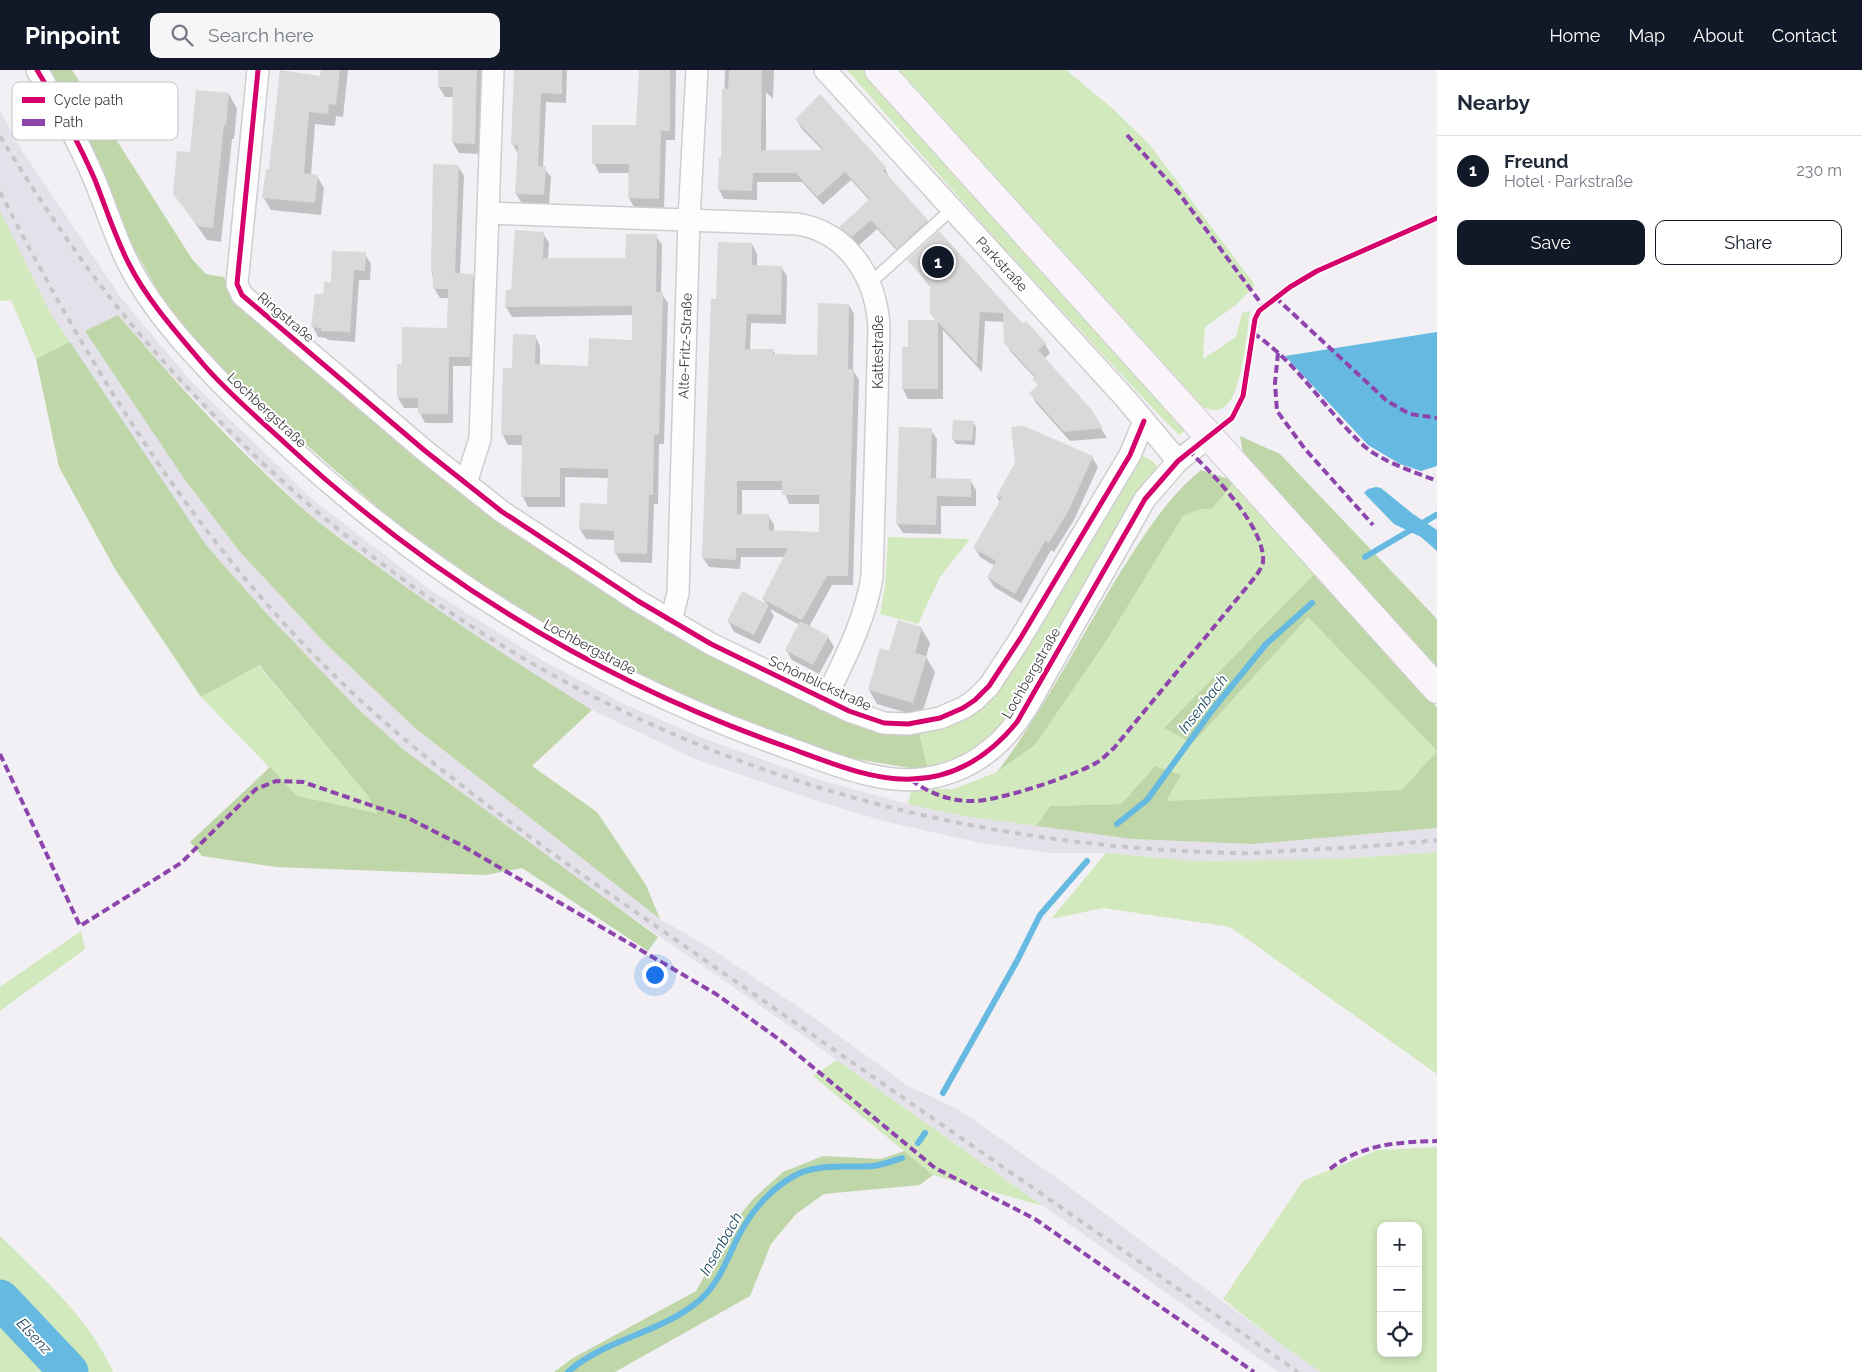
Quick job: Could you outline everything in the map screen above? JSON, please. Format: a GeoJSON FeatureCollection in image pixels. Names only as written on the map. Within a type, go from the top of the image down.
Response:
{"type":"FeatureCollection","features":[{"type":"Feature","properties":{"kind":"main road"},"geometry":{"type":"LineString","coordinates":[[879,70],[1437,689]]}},
{"type":"Feature","properties":{"kind":"street","name":"Lochbergstraße"},"geometry":{"type":"LineString","coordinates":[[37,70],[44,82]]}},
{"type":"Feature","properties":{"kind":"street","name":"Ringstraße"},"geometry":{"type":"LineString","coordinates":[[258,70],[237,284],[242,295],[424,450],[466,483]]}},
{"type":"Feature","properties":{"kind":"street"},"geometry":{"type":"LineString","coordinates":[[466,483],[480,439],[493,70]]}},
{"type":"Feature","properties":{"kind":"street","name":"Alte-Fritz-Straße"},"geometry":{"type":"LineString","coordinates":[[672,621],[678,593],[689,219],[697,70]]}},
{"type":"Feature","properties":{"kind":"street","name":"Parkstraße"},"geometry":{"type":"LineString","coordinates":[[824,70],[1144,421],[1178,461]]}},
{"type":"Feature","properties":{"kind":"street","name":"Lochbergstraße"},"geometry":{"type":"LineString","coordinates":[[76,140],[124,255],[141,285],[206,368],[334,489],[410,548],[552,641],[625,680],[687,708],[812,756],[870,774],[911,780],[936,776],[960,769],[993,748],[1010,731],[1027,707],[1146,499],[1178,461],[1210,436]]}},
{"type":"Feature","properties":{"kind":"street","name":"Kattestraße"},"geometry":{"type":"LineString","coordinates":[[488,213],[689,219],[783,223],[808,226],[832,236],[861,265],[876,298],[879,326],[872,577],[866,608],[858,630],[825,700]]}},
{"type":"Feature","properties":{"kind":"street","name":"Schönblickstraße"},"geometry":{"type":"LineString","coordinates":[[466,483],[501,511],[672,621],[712,644],[825,700],[873,720],[908,724],[940,718],[975,700],[1000,671],[1130,455],[1144,421]]}},
{"type":"Feature","properties":{"kind":"lane"},"geometry":{"type":"LineString","coordinates":[[870,283],[952,209]]}},
{"type":"Feature","properties":{"kind":"shaded area"},"geometry":{"type":"Polygon","coordinates":[[[0,111],[12,132],[12,140],[16,140],[122,299],[190,380],[312,499],[429,589],[542,660],[622,703],[705,739],[820,780],[908,804],[963,816],[1132,839],[1252,844],[1437,828],[1437,852],[1338,859],[1194,861],[1106,853],[1051,853],[981,843],[887,822],[817,801],[695,759],[592,710],[493,649],[315,519],[258,465],[155,358],[118,315],[240,552],[324,642],[415,728],[660,919],[707,946],[806,1012],[908,1086],[958,1109],[1057,1178],[1321,1372],[1278,1372],[768,1011],[584,884],[404,750],[356,707],[268,615],[206,545],[52,316],[0,211],[0,111]]]}},
{"type":"Feature","properties":{"kind":"green space"},"geometry":{"type":"Polygon","coordinates":[[[45,70],[72,70],[80,82],[52,82],[45,70]]]}},
{"type":"Feature","properties":{"kind":"green space"},"geometry":{"type":"Polygon","coordinates":[[[847,70],[868,70],[1189,428],[1179,435],[1160,416],[1001,245],[847,70]]]}},
{"type":"Feature","properties":{"kind":"green space"},"geometry":{"type":"Polygon","coordinates":[[[899,70],[1066,70],[1113,109],[1150,145],[1255,285],[1236,305],[1205,327],[1203,359],[1236,337],[1242,313],[1250,311],[1239,378],[1235,392],[1223,408],[1214,410],[1204,408],[899,70]]]}},
{"type":"Feature","properties":{"kind":"green space"},"geometry":{"type":"Polygon","coordinates":[[[83,140],[116,140],[192,259],[206,274],[223,277],[267,325],[694,640],[919,732],[928,769],[916,769],[844,757],[706,707],[639,677],[521,610],[435,558],[226,374],[199,346],[164,301],[130,242],[103,176],[83,140]]]}},
{"type":"Feature","properties":{"kind":"green space"},"geometry":{"type":"Polygon","coordinates":[[[0,211],[52,316],[70,342],[36,359],[11,300],[0,301],[0,211]]]}},
{"type":"Feature","properties":{"kind":"green space"},"geometry":{"type":"Polygon","coordinates":[[[118,315],[213,421],[315,519],[453,620],[592,710],[532,766],[597,812],[646,885],[660,919],[415,728],[324,642],[240,552],[183,477],[85,331],[118,315]]]}},
{"type":"Feature","properties":{"kind":"green space"},"geometry":{"type":"Polygon","coordinates":[[[70,342],[206,545],[268,615],[356,707],[404,750],[658,937],[648,951],[522,868],[486,875],[276,867],[202,856],[190,842],[270,767],[297,796],[377,813],[368,796],[259,665],[201,697],[115,569],[59,467],[36,359],[70,342]]]}},
{"type":"Feature","properties":{"kind":"green space"},"geometry":{"type":"Polygon","coordinates":[[[1240,436],[1280,454],[1437,619],[1437,669],[1243,453],[1240,436]]]}},
{"type":"Feature","properties":{"kind":"green space"},"geometry":{"type":"Polygon","coordinates":[[[1140,454],[1154,462],[1158,469],[1036,674],[993,737],[969,753],[928,769],[919,732],[952,724],[981,705],[1140,454]]]}},
{"type":"Feature","properties":{"kind":"green space"},"geometry":{"type":"Polygon","coordinates":[[[1201,470],[1235,481],[1212,509],[1200,509],[1183,516],[1107,640],[1035,745],[997,772],[1031,723],[1140,541],[1168,503],[1201,470]]]}},
{"type":"Feature","properties":{"kind":"green space"},"geometry":{"type":"Polygon","coordinates":[[[1235,481],[1317,571],[1164,728],[1193,742],[1308,616],[1437,751],[1402,791],[1165,801],[1155,766],[1121,804],[1050,806],[1036,826],[963,816],[908,804],[912,788],[954,789],[997,772],[1035,745],[1107,640],[1183,516],[1200,509],[1212,509],[1235,481]]]}},
{"type":"Feature","properties":{"kind":"green space"},"geometry":{"type":"Polygon","coordinates":[[[888,537],[970,539],[940,577],[918,624],[880,614],[885,586],[888,537]]]}},
{"type":"Feature","properties":{"kind":"green space"},"geometry":{"type":"Polygon","coordinates":[[[1317,571],[1437,707],[1437,751],[1308,617],[1193,743],[1164,728],[1317,571]]]}},
{"type":"Feature","properties":{"kind":"green space"},"geometry":{"type":"Polygon","coordinates":[[[258,665],[368,796],[377,813],[297,796],[201,697],[258,665]]]}},
{"type":"Feature","properties":{"kind":"green space"},"geometry":{"type":"Polygon","coordinates":[[[1437,751],[1437,828],[1252,844],[1132,839],[1036,826],[1050,806],[1121,804],[1155,766],[1181,775],[1166,801],[1402,790],[1437,751]]]}},
{"type":"Feature","properties":{"kind":"green space"},"geometry":{"type":"Polygon","coordinates":[[[1437,852],[1437,1074],[1230,927],[1104,908],[1051,919],[1106,853],[1194,861],[1338,859],[1437,852]]]}},
{"type":"Feature","properties":{"kind":"green space"},"geometry":{"type":"Polygon","coordinates":[[[81,931],[85,949],[0,1011],[0,987],[81,931]]]}},
{"type":"Feature","properties":{"kind":"green space"},"geometry":{"type":"Polygon","coordinates":[[[837,1060],[1043,1206],[933,1175],[813,1076],[837,1060]]]}},
{"type":"Feature","properties":{"kind":"green space"},"geometry":{"type":"Polygon","coordinates":[[[1437,1147],[1437,1372],[1321,1372],[1275,1340],[1223,1299],[1303,1181],[1378,1150],[1437,1147]]]}},
{"type":"Feature","properties":{"kind":"green space"},"geometry":{"type":"Polygon","coordinates":[[[904,1151],[933,1175],[920,1185],[824,1194],[796,1214],[771,1244],[750,1296],[615,1372],[554,1372],[573,1358],[696,1291],[735,1221],[754,1198],[783,1172],[823,1156],[881,1159],[904,1151]]]}},
{"type":"Feature","properties":{"kind":"green space"},"geometry":{"type":"Polygon","coordinates":[[[0,1236],[48,1283],[78,1316],[103,1353],[113,1372],[0,1372],[0,1236]]]}},
{"type":"Feature","properties":{"kind":"water"},"geometry":{"type":"Polygon","coordinates":[[[1437,332],[1437,466],[1421,471],[1400,464],[1368,445],[1285,356],[1437,332]]]}},
{"type":"Feature","properties":{"kind":"water"},"geometry":{"type":"Polygon","coordinates":[[[1381,488],[1413,514],[1437,530],[1437,551],[1421,537],[1394,524],[1364,493],[1368,489],[1381,488]]]}},
{"type":"Feature","properties":{"kind":"building"},"geometry":{"type":"Polygon","coordinates":[[[280,70],[320,76],[321,70],[340,70],[336,105],[329,104],[328,114],[309,112],[304,173],[318,175],[315,203],[262,198],[266,169],[269,169],[280,70]]]}},
{"type":"Feature","properties":{"kind":"building"},"geometry":{"type":"Polygon","coordinates":[[[438,70],[477,70],[475,144],[452,143],[453,87],[438,87],[438,70]]]}},
{"type":"Feature","properties":{"kind":"building"},"geometry":{"type":"Polygon","coordinates":[[[514,70],[562,70],[562,94],[541,93],[538,166],[546,166],[544,195],[515,194],[518,145],[511,145],[514,70]]]}},
{"type":"Feature","properties":{"kind":"building"},"geometry":{"type":"Polygon","coordinates":[[[639,70],[670,70],[670,131],[661,131],[659,199],[628,198],[629,164],[592,164],[592,125],[636,125],[639,70]]]}},
{"type":"Feature","properties":{"kind":"building"},"geometry":{"type":"Polygon","coordinates":[[[729,70],[762,70],[761,152],[763,150],[824,150],[795,119],[820,94],[886,167],[883,170],[928,220],[897,249],[871,220],[852,237],[839,227],[870,199],[845,172],[817,197],[796,173],[753,173],[752,191],[718,190],[719,158],[721,158],[722,89],[728,89],[729,70]]]}},
{"type":"Feature","properties":{"kind":"building"},"geometry":{"type":"Polygon","coordinates":[[[196,90],[229,93],[213,228],[198,226],[173,194],[177,151],[190,152],[196,90]]]}},
{"type":"Feature","properties":{"kind":"building"},"geometry":{"type":"Polygon","coordinates":[[[433,164],[459,165],[455,273],[473,274],[470,357],[449,357],[448,414],[418,414],[418,398],[397,398],[397,364],[402,364],[402,327],[447,328],[448,289],[433,289],[433,271],[431,271],[433,164]]]}},
{"type":"Feature","properties":{"kind":"building"},"geometry":{"type":"Polygon","coordinates":[[[515,230],[544,232],[543,258],[625,258],[626,234],[657,234],[656,292],[663,292],[659,435],[654,435],[653,495],[649,495],[647,554],[614,553],[614,531],[579,529],[580,503],[607,504],[608,469],[560,468],[560,497],[521,497],[522,435],[501,435],[503,368],[512,368],[513,334],[536,335],[535,364],[588,366],[589,338],[632,340],[632,306],[505,307],[506,290],[511,290],[515,230]]]}},
{"type":"Feature","properties":{"kind":"building"},"geometry":{"type":"Polygon","coordinates":[[[939,231],[1023,324],[1026,321],[1046,343],[1038,350],[1091,409],[1103,428],[1064,432],[1029,393],[1038,385],[1032,379],[1035,376],[1004,343],[1003,313],[980,312],[977,364],[938,322],[938,389],[902,389],[902,347],[908,347],[908,320],[936,320],[930,314],[930,285],[907,260],[939,231]]]}},
{"type":"Feature","properties":{"kind":"building"},"geometry":{"type":"Polygon","coordinates":[[[718,242],[752,243],[752,265],[782,266],[781,315],[747,314],[745,349],[774,349],[773,354],[817,355],[818,303],[849,304],[848,369],[854,369],[848,576],[827,576],[802,620],[762,599],[788,548],[736,548],[736,560],[702,558],[711,299],[716,299],[718,242]],[[737,481],[737,514],[769,514],[769,530],[819,532],[819,495],[782,495],[782,481],[737,481]]]}},
{"type":"Feature","properties":{"kind":"building"},"geometry":{"type":"Polygon","coordinates":[[[332,251],[366,252],[365,271],[354,270],[350,332],[321,331],[321,328],[311,327],[315,294],[323,294],[324,282],[331,282],[332,251]]]}},
{"type":"Feature","properties":{"kind":"building"},"geometry":{"type":"Polygon","coordinates":[[[953,420],[974,421],[972,441],[952,440],[953,420]]]}},
{"type":"Feature","properties":{"kind":"building"},"geometry":{"type":"Polygon","coordinates":[[[1024,426],[1093,456],[1069,510],[1049,543],[1045,541],[1015,594],[987,577],[996,561],[973,548],[1002,497],[996,497],[1015,463],[1011,427],[1024,426]]]}},
{"type":"Feature","properties":{"kind":"building"},"geometry":{"type":"Polygon","coordinates":[[[899,427],[932,428],[931,478],[971,479],[971,497],[937,496],[936,525],[896,524],[899,427]]]}},
{"type":"Feature","properties":{"kind":"building"},"geometry":{"type":"Polygon","coordinates":[[[742,591],[769,605],[754,635],[727,621],[742,591]]]}},
{"type":"Feature","properties":{"kind":"building"},"geometry":{"type":"Polygon","coordinates":[[[898,620],[922,627],[915,653],[927,656],[913,703],[868,690],[880,648],[889,651],[898,620]]]}},
{"type":"Feature","properties":{"kind":"building"},"geometry":{"type":"Polygon","coordinates":[[[800,621],[829,636],[813,665],[785,650],[800,621]]]}},
{"type":"Feature","properties":{"kind":"waterway","name":"Insenbach"},"geometry":{"type":"LineString","coordinates":[[1365,557],[1436,515]]}},
{"type":"Feature","properties":{"kind":"waterway","name":"Insenbach"},"geometry":{"type":"LineString","coordinates":[[1117,824],[1147,800],[1213,709],[1266,644],[1312,603]]}},
{"type":"Feature","properties":{"kind":"waterway","name":"Insenbach"},"geometry":{"type":"LineString","coordinates":[[943,1093],[1017,961],[1040,915],[1087,861]]}},
{"type":"Feature","properties":{"kind":"waterway","name":"Insenbach"},"geometry":{"type":"LineString","coordinates":[[918,1143],[925,1133]]}},
{"type":"Feature","properties":{"kind":"waterway","name":"Insenbach"},"geometry":{"type":"LineString","coordinates":[[568,1372],[583,1360],[599,1351],[670,1320],[686,1311],[701,1299],[718,1278],[748,1219],[761,1202],[785,1181],[812,1169],[873,1166],[902,1158]]}},
{"type":"Feature","properties":{"kind":"waterway","name":"Elsenz"},"geometry":{"type":"LineString","coordinates":[[0,1299],[69,1372]]}},
{"type":"Feature","properties":{"kind":"railway"},"geometry":{"type":"LineString","coordinates":[[0,136],[67,240],[123,314],[143,338],[254,454],[372,556],[498,643],[631,715],[772,772],[919,814],[1073,841],[1233,853],[1259,853],[1437,840]]}},
{"type":"Feature","properties":{"kind":"railway"},"geometry":{"type":"LineString","coordinates":[[0,192],[32,254],[102,376],[139,435],[179,493],[221,549],[265,602],[344,685],[442,770],[581,874],[1298,1372]]}},
{"type":"Feature","properties":{"kind":"marked path"},"geometry":{"type":"LineString","coordinates":[[1127,135],[1178,192],[1263,306]]}},
{"type":"Feature","properties":{"kind":"marked path"},"geometry":{"type":"LineString","coordinates":[[1275,297],[1387,401],[1410,414],[1437,418]]}},
{"type":"Feature","properties":{"kind":"marked path"},"geometry":{"type":"LineString","coordinates":[[1253,333],[1269,345],[1297,372],[1364,446],[1390,462],[1437,481]]}},
{"type":"Feature","properties":{"kind":"marked path"},"geometry":{"type":"LineString","coordinates":[[1278,353],[1275,383],[1277,411],[1305,449],[1373,525]]}},
{"type":"Feature","properties":{"kind":"marked path"},"geometry":{"type":"LineString","coordinates":[[911,780],[925,789],[947,798],[963,801],[983,800],[1016,793],[1070,775],[1096,763],[1114,748],[1256,576],[1263,564],[1262,548],[1247,518],[1212,474],[1190,452]]}},
{"type":"Feature","properties":{"kind":"marked path"},"geometry":{"type":"LineString","coordinates":[[0,754],[80,926],[181,863],[256,789],[276,781],[303,782],[408,818],[461,845],[716,994],[780,1040],[935,1168],[1035,1219],[1254,1372]]}},
{"type":"Feature","properties":{"kind":"marked path"},"geometry":{"type":"LineString","coordinates":[[1330,1169],[1354,1154],[1367,1149],[1409,1142],[1437,1141]]}},
{"type":"Feature","properties":{"kind":"cycle path"},"geometry":{"type":"LineString","coordinates":[[37,70],[44,82]]}},
{"type":"Feature","properties":{"kind":"cycle path"},"geometry":{"type":"LineString","coordinates":[[258,70],[237,284],[242,295],[424,450],[501,511],[638,601],[711,644],[849,711],[884,723],[908,724],[940,718],[963,708],[975,700],[989,686],[1020,639],[1130,455],[1144,421]]}},
{"type":"Feature","properties":{"kind":"cycle path"},"geometry":{"type":"LineString","coordinates":[[76,140],[95,180],[124,254],[144,290],[163,316],[203,364],[244,406],[342,494],[400,540],[522,622],[585,658],[651,691],[718,721],[817,758],[849,769],[896,779],[928,778],[957,769],[984,754],[1007,734],[1017,722],[1145,499],[1178,461],[1232,418],[1243,396],[1255,319],[1259,311],[1290,287],[1317,271],[1437,218]]}},
{"type":"Feature","properties":{"kind":"place","name":"Freund"},"geometry":{"type":"Point","coordinates":[938,262]}}]}
